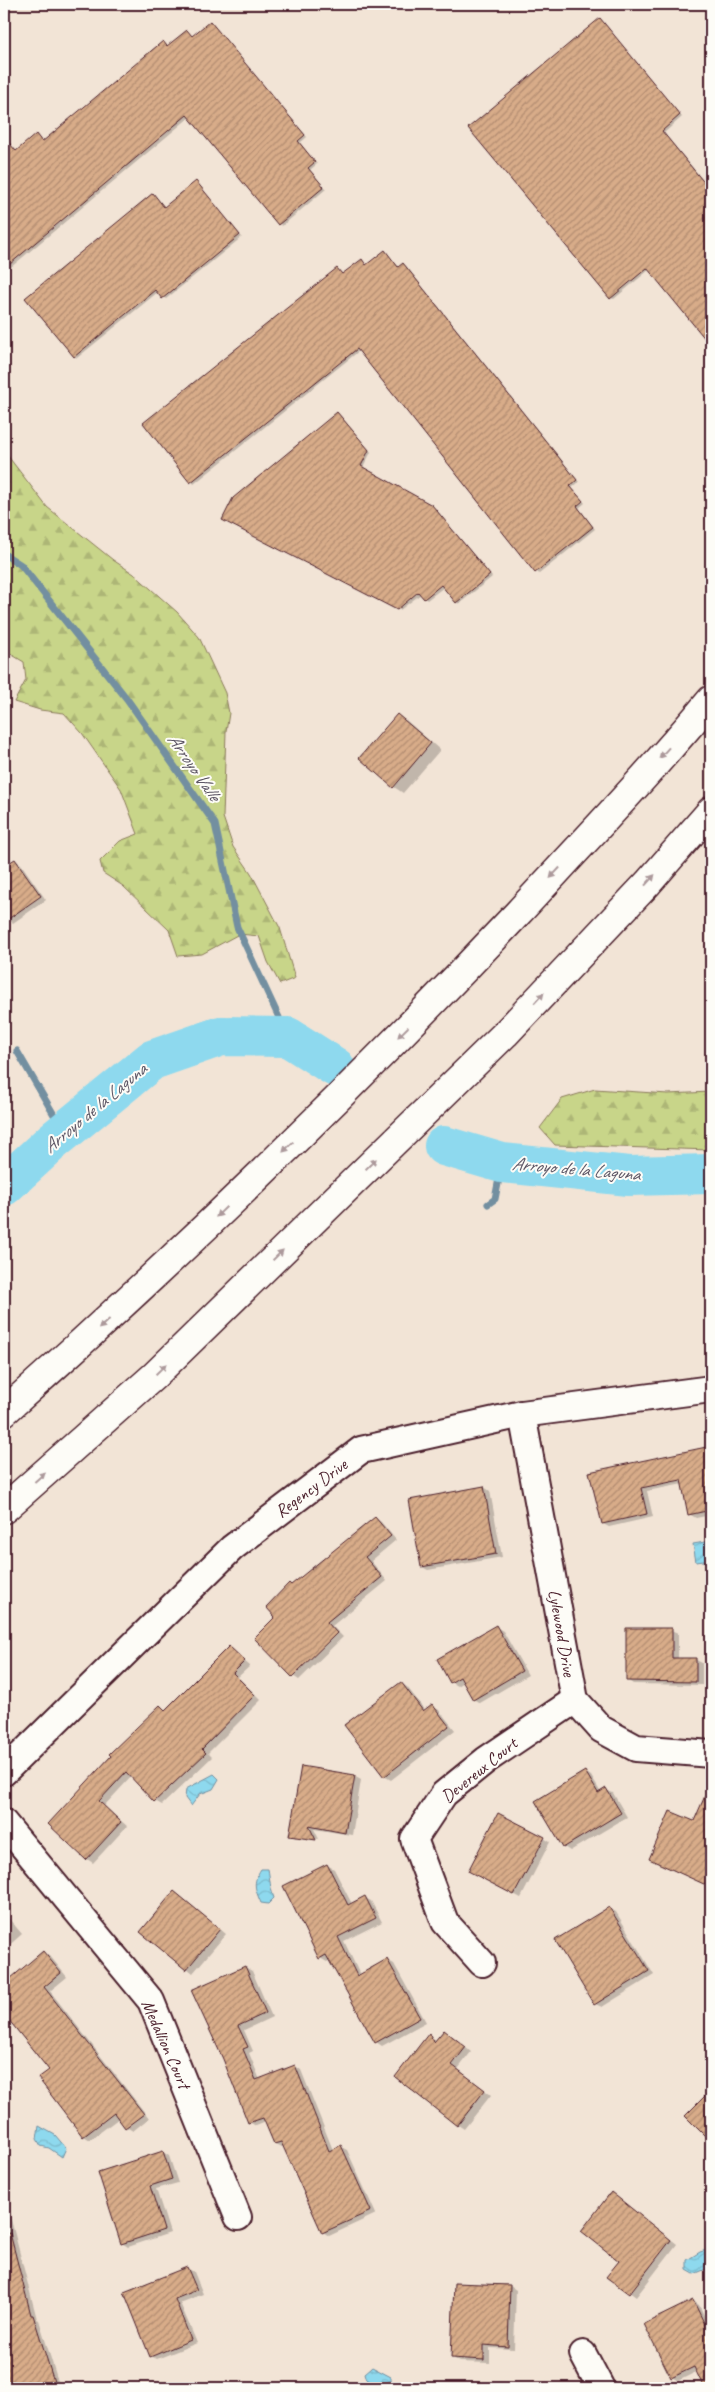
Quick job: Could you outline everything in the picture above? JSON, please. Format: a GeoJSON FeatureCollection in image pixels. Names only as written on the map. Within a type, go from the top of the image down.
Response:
{"type":"FeatureCollection","features":[{"type":"Feature","properties":{"kind":"highway"},"geometry":{"type":"LineString","coordinates":[[4,1412],[106,1322],[257,1178],[438,998],[576,850],[707,704]]}},
{"type":"Feature","properties":{"kind":"highway"},"geometry":{"type":"LineString","coordinates":[[4,1509],[154,1376],[505,1034],[648,883],[711,811]]}},
{"type":"Feature","properties":{"kind":"street","name":"Regency Drive"},"geometry":{"type":"LineString","coordinates":[[4,1772],[232,1548],[361,1450],[522,1414],[711,1389]]}},
{"type":"Feature","properties":{"kind":"street","name":"Lylewood Drive"},"geometry":{"type":"LineString","coordinates":[[522,1414],[575,1700],[601,1729],[636,1748],[711,1754]]}},
{"type":"Feature","properties":{"kind":"street","name":"Devereux Court"},"geometry":{"type":"LineString","coordinates":[[482,1962],[445,1922],[414,1840],[444,1794],[486,1760],[575,1700]]}},
{"type":"Feature","properties":{"kind":"street","name":"Medallion Court"},"geometry":{"type":"LineString","coordinates":[[4,1823],[151,2001],[238,2217]]}},
{"type":"Feature","properties":{"kind":"street"},"geometry":{"type":"LineString","coordinates":[[584,2354],[601,2388]]}},
{"type":"Feature","properties":{"kind":"green space"},"geometry":{"type":"Polygon","coordinates":[[[4,451],[47,507],[113,560],[134,574],[177,612],[199,637],[225,693],[229,713],[226,732],[223,817],[233,847],[251,873],[280,928],[295,978],[280,984],[268,962],[259,936],[239,934],[202,954],[178,956],[169,930],[123,886],[103,873],[100,861],[120,841],[138,834],[121,789],[82,733],[64,713],[40,710],[14,702],[26,680],[24,662],[4,650],[4,451]]]}},
{"type":"Feature","properties":{"kind":"green space"},"geometry":{"type":"Polygon","coordinates":[[[595,1089],[668,1094],[711,1092],[711,1150],[555,1145],[540,1128],[562,1099],[595,1089]]]}},
{"type":"Feature","properties":{"kind":"water"},"geometry":{"type":"Polygon","coordinates":[[[711,1541],[711,1560],[696,1562],[693,1544],[711,1541]]]}},
{"type":"Feature","properties":{"kind":"water"},"geometry":{"type":"Polygon","coordinates":[[[214,1774],[219,1779],[213,1789],[200,1794],[191,1806],[185,1798],[186,1789],[214,1774]]]}},
{"type":"Feature","properties":{"kind":"water"},"geometry":{"type":"Polygon","coordinates":[[[261,1869],[268,1869],[274,1898],[268,1904],[261,1903],[256,1890],[255,1882],[261,1869]]]}},
{"type":"Feature","properties":{"kind":"water"},"geometry":{"type":"Polygon","coordinates":[[[39,2126],[55,2135],[66,2148],[62,2157],[49,2148],[41,2146],[37,2139],[39,2126]]]}},
{"type":"Feature","properties":{"kind":"water"},"geometry":{"type":"Polygon","coordinates":[[[710,2249],[711,2267],[694,2274],[687,2270],[687,2260],[700,2252],[710,2249]]]}},
{"type":"Feature","properties":{"kind":"water"},"geometry":{"type":"Polygon","coordinates":[[[372,2367],[391,2377],[391,2388],[377,2388],[376,2385],[367,2380],[365,2373],[372,2367]]]}},
{"type":"Feature","properties":{"kind":"building"},"geometry":{"type":"Polygon","coordinates":[[[600,18],[680,115],[662,131],[711,191],[711,346],[647,268],[610,299],[468,128],[600,18]]]}},
{"type":"Feature","properties":{"kind":"building"},"geometry":{"type":"Polygon","coordinates":[[[210,21],[305,135],[298,141],[315,162],[308,168],[324,187],[278,225],[187,115],[4,269],[4,137],[16,151],[36,134],[42,142],[163,41],[167,46],[187,30],[192,36],[210,21]]]}},
{"type":"Feature","properties":{"kind":"building"},"geometry":{"type":"Polygon","coordinates":[[[196,181],[240,235],[162,299],[155,290],[74,357],[25,298],[153,193],[164,207],[196,181]]]}},
{"type":"Feature","properties":{"kind":"building"},"geometry":{"type":"Polygon","coordinates":[[[385,250],[398,267],[403,263],[577,480],[570,486],[583,501],[577,506],[593,527],[535,573],[357,349],[190,483],[143,423],[337,268],[342,274],[362,259],[366,265],[385,250]]]}},
{"type":"Feature","properties":{"kind":"building"},"geometry":{"type":"Polygon","coordinates":[[[337,412],[369,450],[361,466],[432,505],[490,575],[456,603],[441,585],[424,599],[418,592],[397,610],[222,520],[233,498],[337,412]]]}},
{"type":"Feature","properties":{"kind":"building"},"geometry":{"type":"Polygon","coordinates":[[[397,714],[431,743],[393,788],[359,758],[397,714]]]}},
{"type":"Feature","properties":{"kind":"building"},"geometry":{"type":"Polygon","coordinates":[[[15,859],[41,896],[4,922],[4,866],[15,859]]]}},
{"type":"Feature","properties":{"kind":"building"},"geometry":{"type":"Polygon","coordinates":[[[711,1446],[711,1510],[688,1515],[681,1480],[641,1488],[647,1514],[602,1524],[589,1472],[711,1446]]]}},
{"type":"Feature","properties":{"kind":"building"},"geometry":{"type":"Polygon","coordinates":[[[484,1486],[496,1554],[421,1567],[409,1500],[484,1486]]]}},
{"type":"Feature","properties":{"kind":"building"},"geometry":{"type":"Polygon","coordinates":[[[375,1517],[391,1536],[365,1557],[382,1577],[327,1622],[337,1633],[292,1677],[254,1638],[275,1617],[266,1607],[289,1583],[291,1585],[375,1517]]]}},
{"type":"Feature","properties":{"kind":"building"},"geometry":{"type":"Polygon","coordinates":[[[496,1625],[522,1671],[473,1700],[460,1677],[450,1683],[437,1659],[496,1625]]]}},
{"type":"Feature","properties":{"kind":"building"},"geometry":{"type":"Polygon","coordinates":[[[626,1628],[672,1628],[672,1658],[696,1658],[696,1682],[626,1681],[626,1628]]]}},
{"type":"Feature","properties":{"kind":"building"},"geometry":{"type":"Polygon","coordinates":[[[229,1646],[245,1661],[233,1673],[255,1695],[202,1749],[206,1753],[154,1802],[126,1772],[99,1801],[121,1822],[86,1860],[48,1824],[111,1756],[109,1754],[160,1705],[165,1710],[229,1646]]]}},
{"type":"Feature","properties":{"kind":"building"},"geometry":{"type":"Polygon","coordinates":[[[401,1682],[423,1711],[432,1704],[449,1726],[384,1777],[344,1725],[401,1682]]]}},
{"type":"Feature","properties":{"kind":"building"},"geometry":{"type":"Polygon","coordinates":[[[301,1766],[355,1775],[345,1833],[309,1826],[316,1840],[289,1836],[301,1766]]]}},
{"type":"Feature","properties":{"kind":"building"},"geometry":{"type":"Polygon","coordinates":[[[585,1771],[598,1793],[606,1788],[621,1813],[563,1848],[535,1801],[585,1771]]]}},
{"type":"Feature","properties":{"kind":"building"},"geometry":{"type":"Polygon","coordinates":[[[711,1782],[711,1872],[706,1885],[649,1859],[670,1811],[694,1821],[711,1782]]]}},
{"type":"Feature","properties":{"kind":"building"},"geometry":{"type":"Polygon","coordinates":[[[498,1813],[545,1837],[514,1895],[468,1871],[498,1813]]]}},
{"type":"Feature","properties":{"kind":"building"},"geometry":{"type":"Polygon","coordinates":[[[327,1864],[348,1905],[365,1896],[376,1918],[338,1937],[357,1976],[387,1959],[420,2018],[375,2043],[326,1955],[319,1959],[283,1886],[327,1864]]]}},
{"type":"Feature","properties":{"kind":"building"},"geometry":{"type":"Polygon","coordinates":[[[174,1891],[220,1929],[186,1970],[140,1932],[174,1891]]]}},
{"type":"Feature","properties":{"kind":"building"},"geometry":{"type":"Polygon","coordinates":[[[609,1907],[649,1971],[594,2005],[555,1940],[609,1907]]]}},
{"type":"Feature","properties":{"kind":"building"},"geometry":{"type":"Polygon","coordinates":[[[43,1951],[61,1973],[44,1987],[144,2114],[125,2128],[114,2113],[83,2137],[38,2078],[49,2070],[4,2014],[4,1984],[43,1951]]]}},
{"type":"Feature","properties":{"kind":"building"},"geometry":{"type":"Polygon","coordinates":[[[245,1966],[266,2013],[238,2026],[248,2047],[243,2049],[256,2080],[295,2065],[329,2151],[341,2145],[371,2211],[322,2233],[281,2142],[274,2144],[263,2118],[248,2123],[223,2059],[191,1990],[245,1966]]]}},
{"type":"Feature","properties":{"kind":"building"},"geometry":{"type":"Polygon","coordinates":[[[444,2030],[466,2047],[452,2065],[485,2090],[457,2126],[395,2077],[429,2033],[434,2042],[444,2030]]]}},
{"type":"Feature","properties":{"kind":"building"},"geometry":{"type":"Polygon","coordinates":[[[711,2090],[711,2142],[685,2116],[711,2090]]]}},
{"type":"Feature","properties":{"kind":"building"},"geometry":{"type":"Polygon","coordinates":[[[163,2151],[172,2179],[150,2186],[164,2230],[121,2244],[98,2172],[163,2151]]]}},
{"type":"Feature","properties":{"kind":"building"},"geometry":{"type":"Polygon","coordinates":[[[611,2192],[671,2240],[629,2294],[606,2277],[619,2261],[581,2231],[611,2192]]]}},
{"type":"Feature","properties":{"kind":"building"},"geometry":{"type":"Polygon","coordinates":[[[10,2233],[31,2315],[33,2315],[55,2385],[44,2388],[4,2388],[4,2234],[10,2233]]]}},
{"type":"Feature","properties":{"kind":"building"},"geometry":{"type":"Polygon","coordinates":[[[187,2267],[197,2290],[175,2299],[191,2340],[150,2357],[124,2292],[187,2267]]]}},
{"type":"Feature","properties":{"kind":"building"},"geometry":{"type":"Polygon","coordinates":[[[454,2283],[510,2285],[508,2347],[484,2345],[484,2360],[451,2358],[454,2283]]]}},
{"type":"Feature","properties":{"kind":"building"},"geometry":{"type":"Polygon","coordinates":[[[693,2300],[711,2337],[711,2388],[704,2388],[694,2367],[671,2378],[644,2324],[693,2300]]]}},
{"type":"Feature","properties":{"kind":"waterway","name":"Arroyo Valle"},"geometry":{"type":"LineString","coordinates":[[4,554],[21,565],[127,699],[215,824],[237,927],[288,1037]]}},
{"type":"Feature","properties":{"kind":"waterway","name":"Arroyo de la Laguna"},"geometry":{"type":"LineString","coordinates":[[4,1186],[53,1141],[152,1060],[221,1036],[288,1037],[335,1067]]}},
{"type":"Feature","properties":{"kind":"waterway"},"geometry":{"type":"LineString","coordinates":[[17,1051],[64,1132]]}},
{"type":"Feature","properties":{"kind":"waterway","name":"Arroyo de la Laguna"},"geometry":{"type":"LineString","coordinates":[[444,1146],[502,1163],[629,1176],[711,1174]]}},
{"type":"Feature","properties":{"kind":"waterway"},"geometry":{"type":"LineString","coordinates":[[488,1204],[495,1199],[502,1163]]}}]}
